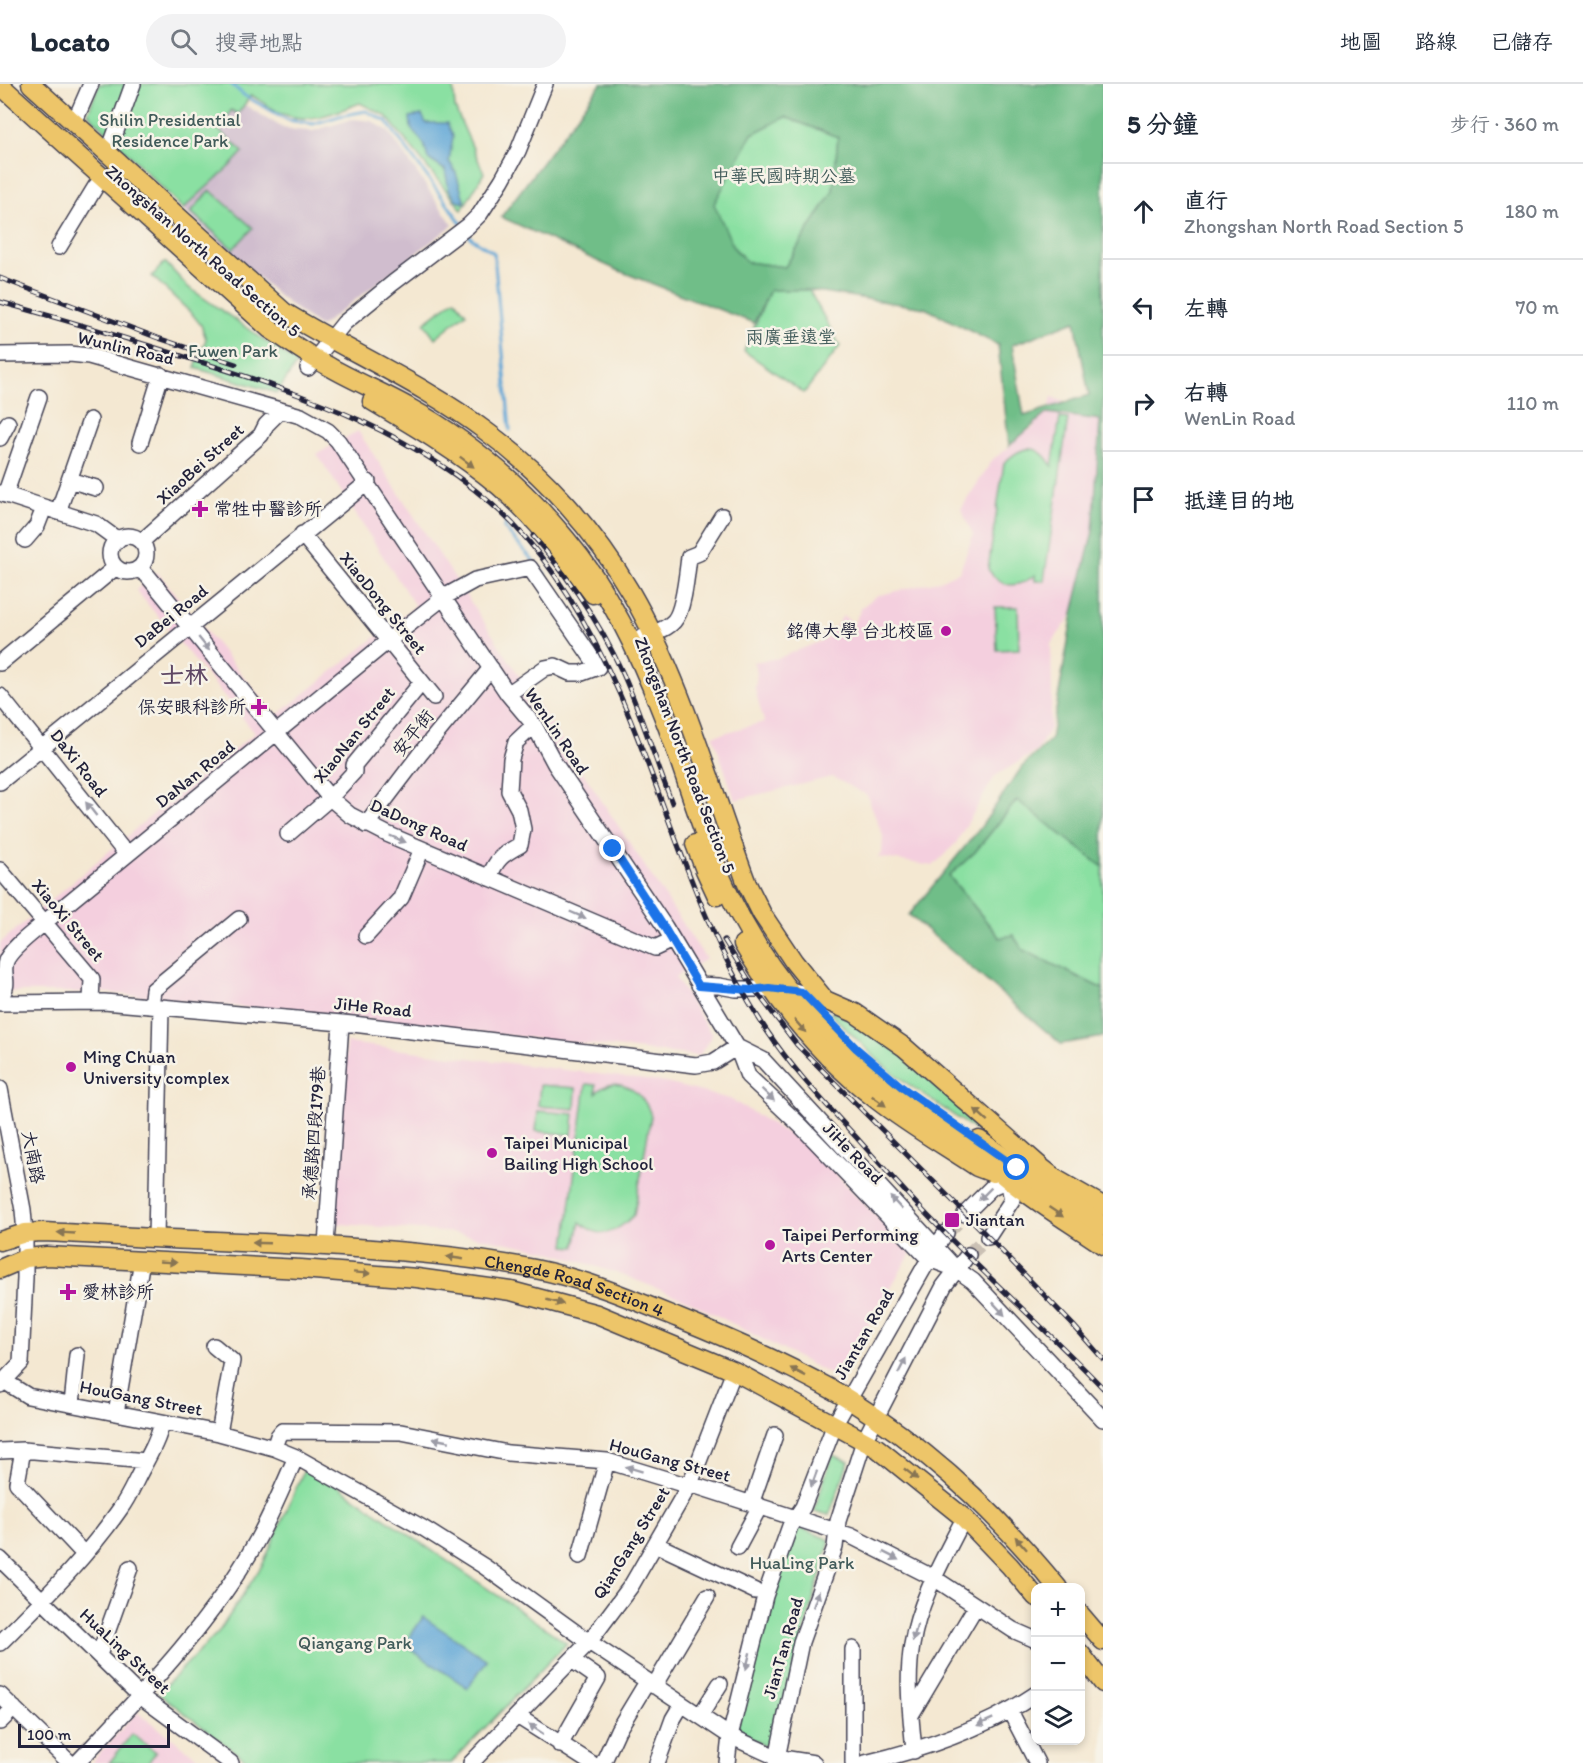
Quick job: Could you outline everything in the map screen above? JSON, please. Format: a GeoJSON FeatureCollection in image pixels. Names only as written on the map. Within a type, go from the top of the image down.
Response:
{"type":"FeatureCollection","features":[{"type":"Feature","properties":{"kind":"main road","name":"Zhongshan North Road Section 5"},"geometry":{"type":"LineString","coordinates":[[14,84],[276,320],[319,355]]}},
{"type":"Feature","properties":{"kind":"main road","name":"Zhongshan North Road Section 5"},"geometry":{"type":"LineString","coordinates":[[32,84],[284,312],[319,355]]}},
{"type":"Feature","properties":{"kind":"main road","name":"Zhongshan North Road Section 5"},"geometry":{"type":"LineString","coordinates":[[0,85],[36,126],[96,186],[263,337],[319,355],[384,369],[411,381],[486,431],[538,475],[578,519],[630,592],[733,880],[752,919],[778,962],[794,1018],[834,1063],[878,1101],[977,1167],[1017,1167],[1056,1179],[1103,1206]]}},
{"type":"Feature","properties":{"kind":"main road","name":"Zhongshan North Road Section 5"},"geometry":{"type":"LineString","coordinates":[[0,101],[36,126],[270,328],[411,409],[469,446],[519,497],[592,593],[628,659],[655,726],[705,870],[733,928],[786,990],[896,1082],[1103,1226]]}},
{"type":"Feature","properties":{"kind":"main road","name":"Zhongshan North Road Section 5"},"geometry":{"type":"LineString","coordinates":[[647,636],[686,716],[747,884],[762,914],[794,962],[825,1000],[855,1013],[904,1047],[1017,1167],[1103,1245]]}},
{"type":"Feature","properties":{"kind":"main road","name":"Chengde Road Section 4"},"geometry":{"type":"LineString","coordinates":[[2,1238],[42,1232],[326,1245],[420,1253],[537,1270],[616,1292],[751,1348],[849,1400],[930,1457],[986,1506],[1020,1541],[1055,1583]]}},
{"type":"Feature","properties":{"kind":"main road","name":"Chengde Road Section 4"},"geometry":{"type":"LineString","coordinates":[[0,1269],[26,1258],[47,1256],[372,1274],[511,1291],[597,1314],[734,1371],[835,1424],[885,1454],[964,1518],[1010,1566],[1031,1592]]}},
{"type":"Feature","properties":{"kind":"main road"},"geometry":{"type":"LineString","coordinates":[[1085,1620],[1103,1640]]}},
{"type":"Feature","properties":{"kind":"main road"},"geometry":{"type":"LineString","coordinates":[[1085,1662],[1103,1683]]}},
{"type":"Feature","properties":{"kind":"street"},"geometry":{"type":"LineString","coordinates":[[74,123],[91,84]]}},
{"type":"Feature","properties":{"kind":"street"},"geometry":{"type":"LineString","coordinates":[[106,151],[111,145],[133,84]]}},
{"type":"Feature","properties":{"kind":"street"},"geometry":{"type":"LineString","coordinates":[[319,355],[344,323],[465,228],[487,205],[518,151],[545,84]]}},
{"type":"Feature","properties":{"kind":"street"},"geometry":{"type":"LineString","coordinates":[[59,247],[96,186]]}},
{"type":"Feature","properties":{"kind":"street","name":"Wunlin Road"},"geometry":{"type":"LineString","coordinates":[[0,355],[89,356],[280,411]]}},
{"type":"Feature","properties":{"kind":"street"},"geometry":{"type":"LineString","coordinates":[[140,443],[161,375]]}},
{"type":"Feature","properties":{"kind":"street"},"geometry":{"type":"LineString","coordinates":[[39,397],[3,494],[96,524],[118,540]]}},
{"type":"Feature","properties":{"kind":"street","name":"WenLin Road"},"geometry":{"type":"LineString","coordinates":[[280,411],[301,416],[328,431],[368,482],[508,694],[534,725],[555,764],[672,940],[737,1047]]}},
{"type":"Feature","properties":{"kind":"street","name":"XiaoBei Street"},"geometry":{"type":"LineString","coordinates":[[141,542],[261,435],[266,425],[280,411]]}},
{"type":"Feature","properties":{"kind":"street"},"geometry":{"type":"LineString","coordinates":[[25,540],[51,510],[69,480],[90,420]]}},
{"type":"Feature","properties":{"kind":"street"},"geometry":{"type":"LineString","coordinates":[[0,438],[8,423]]}},
{"type":"Feature","properties":{"kind":"street"},"geometry":{"type":"LineString","coordinates":[[69,480],[96,488]]}},
{"type":"Feature","properties":{"kind":"street","name":"DaBei Road"},"geometry":{"type":"LineString","coordinates":[[0,782],[368,482]]}},
{"type":"Feature","properties":{"kind":"street"},"geometry":{"type":"LineString","coordinates":[[647,636],[666,627],[676,619],[680,610],[689,557],[699,553],[722,516]]}},
{"type":"Feature","properties":{"kind":"street","name":"XiaoDong Street"},"geometry":{"type":"LineString","coordinates":[[302,534],[434,697]]}},
{"type":"Feature","properties":{"kind":"street"},"geometry":{"type":"LineString","coordinates":[[132,537],[141,542],[146,556],[138,569],[129,572],[116,567],[111,553],[114,543],[132,537]]}},
{"type":"Feature","properties":{"kind":"street"},"geometry":{"type":"LineString","coordinates":[[0,663],[116,567]]}},
{"type":"Feature","properties":{"kind":"street","name":"DaNan Road"},"geometry":{"type":"LineString","coordinates":[[0,998],[7,989],[6,962],[11,952],[388,641],[444,597],[475,580],[530,568],[598,667],[582,673],[570,673],[555,666],[545,668],[508,694]]}},
{"type":"Feature","properties":{"kind":"street","name":"DaDong Road"},"geometry":{"type":"LineString","coordinates":[[138,569],[147,575],[330,798],[350,815],[366,825],[655,948],[672,940]]}},
{"type":"Feature","properties":{"kind":"street","name":"安平街"},"geometry":{"type":"LineString","coordinates":[[366,825],[420,754],[491,668]]}},
{"type":"Feature","properties":{"kind":"street","name":"XiaoNan Street"},"geometry":{"type":"LineString","coordinates":[[288,834],[330,798],[354,772],[354,765],[422,682]]}},
{"type":"Feature","properties":{"kind":"street","name":"DaXi Road"},"geometry":{"type":"LineString","coordinates":[[0,696],[127,855]]}},
{"type":"Feature","properties":{"kind":"street"},"geometry":{"type":"LineString","coordinates":[[489,878],[495,863],[506,852],[520,845],[523,829],[519,810],[509,791],[511,759],[516,742],[534,725]]}},
{"type":"Feature","properties":{"kind":"street"},"geometry":{"type":"LineString","coordinates":[[366,936],[401,898],[422,849]]}},
{"type":"Feature","properties":{"kind":"street","name":"XiaoXi Street"},"geometry":{"type":"LineString","coordinates":[[0,870],[92,979],[91,1001]]}},
{"type":"Feature","properties":{"kind":"street"},"geometry":{"type":"LineString","coordinates":[[156,1238],[156,1006],[153,990],[239,919]]}},
{"type":"Feature","properties":{"kind":"street"},"geometry":{"type":"LineString","coordinates":[[699,986],[786,990],[825,1000]]}},
{"type":"Feature","properties":{"kind":"street","name":"JiHe Road"},"geometry":{"type":"LineString","coordinates":[[0,1003],[91,1001],[156,1006],[341,1023],[696,1065],[713,1062],[737,1047],[763,1060],[956,1269],[973,1281],[1103,1419]]}},
{"type":"Feature","properties":{"kind":"street","name":"承德路四段179巷"},"geometry":{"type":"LineString","coordinates":[[326,1245],[341,1023]]}},
{"type":"Feature","properties":{"kind":"street","name":"大南路"},"geometry":{"type":"LineString","coordinates":[[0,1089],[23,1209],[25,1233]]}},
{"type":"Feature","properties":{"kind":"street"},"geometry":{"type":"LineString","coordinates":[[965,1214],[992,1187],[1017,1167]]}},
{"type":"Feature","properties":{"kind":"street"},"geometry":{"type":"LineString","coordinates":[[988,1237],[1012,1200],[1017,1167]]}},
{"type":"Feature","properties":{"kind":"street"},"geometry":{"type":"LineString","coordinates":[[2,1383],[21,1363],[25,1233]]}},
{"type":"Feature","properties":{"kind":"street","name":"Jiantan Road"},"geometry":{"type":"LineString","coordinates":[[727,1763],[730,1736],[765,1596],[790,1526],[803,1507],[835,1424],[937,1246]]}},
{"type":"Feature","properties":{"kind":"street"},"geometry":{"type":"LineString","coordinates":[[864,1441],[944,1286],[968,1256]]}},
{"type":"Feature","properties":{"kind":"street"},"geometry":{"type":"LineString","coordinates":[[116,1413],[142,1260]]}},
{"type":"Feature","properties":{"kind":"street"},"geometry":{"type":"LineString","coordinates":[[214,1346],[232,1361],[219,1433]]}},
{"type":"Feature","properties":{"kind":"street"},"geometry":{"type":"LineString","coordinates":[[72,1404],[77,1355]]}},
{"type":"Feature","properties":{"kind":"street","name":"QianGang Street"},"geometry":{"type":"LineString","coordinates":[[475,1762],[589,1642],[631,1586],[657,1545],[690,1484],[734,1371]]}},
{"type":"Feature","properties":{"kind":"street","name":"HouGang Street"},"geometry":{"type":"LineString","coordinates":[[2,1383],[28,1396],[219,1433],[274,1448],[296,1457],[423,1528],[485,1567],[589,1642],[730,1736],[776,1760],[814,1763]]}},
{"type":"Feature","properties":{"kind":"street"},"geometry":{"type":"LineString","coordinates":[[0,1643],[42,1601],[120,1509],[146,1461],[162,1422]]}},
{"type":"Feature","properties":{"kind":"street","name":"HouGang Street"},"geometry":{"type":"LineString","coordinates":[[274,1448],[282,1431],[401,1432],[508,1453],[608,1461],[679,1483],[690,1484],[851,1536],[934,1578],[1013,1630],[1031,1638]]}},
{"type":"Feature","properties":{"kind":"street"},"geometry":{"type":"LineString","coordinates":[[738,1547],[756,1505],[775,1435]]}},
{"type":"Feature","properties":{"kind":"street","name":"JianTan Road"},"geometry":{"type":"LineString","coordinates":[[776,1760],[801,1642],[835,1547],[838,1521],[864,1441]]}},
{"type":"Feature","properties":{"kind":"street"},"geometry":{"type":"LineString","coordinates":[[0,1451],[23,1450],[146,1461]]}},
{"type":"Feature","properties":{"kind":"street"},"geometry":{"type":"LineString","coordinates":[[23,1450],[17,1483],[84,1554]]}},
{"type":"Feature","properties":{"kind":"street"},"geometry":{"type":"LineString","coordinates":[[76,1763],[140,1696],[214,1608],[255,1544],[296,1457]]}},
{"type":"Feature","properties":{"kind":"street"},"geometry":{"type":"LineString","coordinates":[[580,1556],[608,1461]]}},
{"type":"Feature","properties":{"kind":"street"},"geometry":{"type":"LineString","coordinates":[[914,1751],[909,1683],[912,1644],[934,1578],[964,1518]]}},
{"type":"Feature","properties":{"kind":"street"},"geometry":{"type":"LineString","coordinates":[[657,1545],[755,1591]]}},
{"type":"Feature","properties":{"kind":"street","name":"HuaLing Street"},"geometry":{"type":"LineString","coordinates":[[0,1558],[140,1696],[231,1763]]}},
{"type":"Feature","properties":{"kind":"street"},"geometry":{"type":"LineString","coordinates":[[99,1655],[130,1568]]}},
{"type":"Feature","properties":{"kind":"street"},"geometry":{"type":"LineString","coordinates":[[603,1763],[618,1730],[651,1684],[707,1597]]}},
{"type":"Feature","properties":{"kind":"street"},"geometry":{"type":"LineString","coordinates":[[911,1715],[976,1606]]}},
{"type":"Feature","properties":{"kind":"street"},"geometry":{"type":"LineString","coordinates":[[1085,1654],[1103,1640]]}},
{"type":"Feature","properties":{"kind":"street"},"geometry":{"type":"LineString","coordinates":[[853,1649],[853,1763]]}},
{"type":"Feature","properties":{"kind":"street"},"geometry":{"type":"LineString","coordinates":[[560,1745],[598,1678],[572,1660]]}},
{"type":"Feature","properties":{"kind":"street"},"geometry":{"type":"LineString","coordinates":[[700,1716],[720,1684]]}},
{"type":"Feature","properties":{"kind":"street"},"geometry":{"type":"LineString","coordinates":[[0,1695],[70,1763]]}},
{"type":"Feature","properties":{"kind":"street"},"geometry":{"type":"LineString","coordinates":[[865,1763],[935,1744],[1010,1711],[1031,1697]]}},
{"type":"Feature","properties":{"kind":"street"},"geometry":{"type":"LineString","coordinates":[[657,1763],[681,1704]]}},
{"type":"Feature","properties":{"kind":"street"},"geometry":{"type":"LineString","coordinates":[[0,1722],[14,1708]]}},
{"type":"Feature","properties":{"kind":"street"},"geometry":{"type":"LineString","coordinates":[[1010,1711],[1037,1763]]}},
{"type":"Feature","properties":{"kind":"street"},"geometry":{"type":"LineString","coordinates":[[517,1716],[591,1763]]}},
{"type":"Feature","properties":{"kind":"shaded area"},"geometry":{"type":"Polygon","coordinates":[[[245,105],[283,128],[293,130],[313,131],[353,119],[372,121],[388,131],[453,225],[320,327],[280,297],[183,209],[242,152],[217,128],[232,109],[243,109],[245,105]]]}},
{"type":"Feature","properties":{"kind":"shaded area","name":"銘傳大學 台北校區"},"geometry":{"type":"Polygon","coordinates":[[[1052,397],[1064,402],[1071,410],[1103,403],[1103,582],[1082,594],[1070,618],[1051,644],[1050,728],[1037,751],[995,776],[956,843],[933,866],[877,857],[882,854],[883,836],[867,795],[832,777],[735,800],[713,736],[764,722],[755,689],[757,673],[753,662],[779,658],[826,639],[843,616],[854,623],[862,607],[876,596],[942,580],[960,571],[973,535],[961,509],[993,459],[1010,447],[1022,434],[1032,429],[1042,414],[1049,409],[1052,397]]]}},
{"type":"Feature","properties":{"kind":"shaded area"},"geometry":{"type":"Polygon","coordinates":[[[358,431],[706,959],[675,977],[712,1035],[699,1056],[101,992],[0,992],[0,943],[163,806],[255,733],[136,590],[157,572],[276,716],[415,606],[317,454],[358,431]]]}},
{"type":"Feature","properties":{"kind":"shaded area"},"geometry":{"type":"Polygon","coordinates":[[[347,1043],[662,1082],[730,1099],[810,1147],[911,1253],[837,1378],[691,1302],[623,1275],[544,1250],[456,1233],[329,1223],[347,1043]]]}},
{"type":"Feature","properties":{"kind":"shaded area"},"geometry":{"type":"Polygon","coordinates":[[[137,1712],[205,1763],[91,1763],[137,1712]]]}},
{"type":"Feature","properties":{"kind":"green space","name":"Shilin Presidential Residence Park"},"geometry":{"type":"Polygon","coordinates":[[[99,84],[453,84],[455,108],[484,173],[462,210],[386,116],[360,103],[322,116],[293,117],[279,112],[251,95],[238,114],[231,110],[227,118],[228,122],[219,124],[217,128],[243,152],[183,209],[88,113],[99,84]]]}},
{"type":"Feature","properties":{"kind":"green space"},"geometry":{"type":"Polygon","coordinates":[[[601,84],[1103,84],[1103,867],[1017,800],[975,852],[949,876],[1000,938],[1013,935],[1023,950],[1103,989],[1103,1037],[1061,1044],[909,915],[981,827],[1022,767],[1051,739],[1073,613],[1093,531],[1100,420],[1047,413],[1009,446],[998,345],[925,308],[809,290],[770,290],[754,323],[617,270],[501,217],[601,84]],[[785,117],[752,134],[714,204],[734,248],[747,262],[785,267],[833,191],[838,137],[785,117]],[[1075,321],[1012,345],[1024,416],[1089,395],[1075,321]]]}},
{"type":"Feature","properties":{"kind":"green space","name":"中華民國時期公墓"},"geometry":{"type":"Polygon","coordinates":[[[785,117],[838,137],[833,191],[785,267],[747,262],[734,248],[713,204],[752,134],[785,117]]]}},
{"type":"Feature","properties":{"kind":"green space"},"geometry":{"type":"Polygon","coordinates":[[[210,190],[253,228],[233,249],[191,212],[210,190]]]}},
{"type":"Feature","properties":{"kind":"green space","name":"Fuwen Park"},"geometry":{"type":"Polygon","coordinates":[[[165,262],[188,287],[297,363],[277,393],[195,368],[206,339],[201,325],[193,315],[152,276],[165,262]]]}},
{"type":"Feature","properties":{"kind":"green space","name":"兩廣垂遠堂"},"geometry":{"type":"Polygon","coordinates":[[[770,290],[809,290],[840,346],[804,393],[744,351],[770,290]]]}},
{"type":"Feature","properties":{"kind":"green space"},"geometry":{"type":"Polygon","coordinates":[[[455,299],[466,313],[435,338],[424,323],[455,299]]]}},
{"type":"Feature","properties":{"kind":"green space"},"geometry":{"type":"Polygon","coordinates":[[[1060,418],[1068,419],[1044,581],[1035,581],[1035,575],[1022,583],[1010,585],[998,580],[988,569],[1004,463],[1017,452],[1030,449],[1041,453],[1052,466],[1060,418]]]}},
{"type":"Feature","properties":{"kind":"green space"},"geometry":{"type":"Polygon","coordinates":[[[995,607],[1018,607],[1019,649],[997,650],[995,607]]]}},
{"type":"Feature","properties":{"kind":"green space"},"geometry":{"type":"Polygon","coordinates":[[[1017,800],[1103,867],[1103,989],[1023,950],[1013,935],[1000,938],[949,876],[975,852],[1017,800]]]}},
{"type":"Feature","properties":{"kind":"green space"},"geometry":{"type":"Polygon","coordinates":[[[832,1011],[876,1032],[989,1133],[984,1136],[882,1064],[831,1014],[832,1011]]]}},
{"type":"Feature","properties":{"kind":"green space"},"geometry":{"type":"Polygon","coordinates":[[[586,1084],[596,1085],[596,1093],[612,1084],[629,1088],[643,1099],[651,1116],[634,1215],[614,1230],[601,1233],[587,1228],[580,1222],[575,1247],[565,1246],[586,1084]]]}},
{"type":"Feature","properties":{"kind":"green space"},"geometry":{"type":"Polygon","coordinates":[[[540,1085],[576,1088],[575,1109],[538,1106],[540,1085]]]}},
{"type":"Feature","properties":{"kind":"green space"},"geometry":{"type":"Polygon","coordinates":[[[538,1111],[574,1114],[572,1135],[536,1131],[538,1111]]]}},
{"type":"Feature","properties":{"kind":"green space"},"geometry":{"type":"Polygon","coordinates":[[[832,1455],[849,1461],[829,1515],[814,1511],[832,1455]]]}},
{"type":"Feature","properties":{"kind":"green space","name":"Qiangang Park"},"geometry":{"type":"Polygon","coordinates":[[[304,1470],[338,1486],[567,1643],[451,1763],[250,1763],[158,1693],[220,1630],[263,1564],[304,1470]]]}},
{"type":"Feature","properties":{"kind":"green space","name":"HuaLing Park"},"geometry":{"type":"Polygon","coordinates":[[[793,1525],[830,1540],[771,1749],[736,1730],[768,1598],[793,1525]]]}},
{"type":"Feature","properties":{"kind":"green space"},"geometry":{"type":"Polygon","coordinates":[[[132,1734],[156,1752],[148,1763],[109,1763],[132,1734]]]}},
{"type":"Feature","properties":{"kind":"water"},"geometry":{"type":"Polygon","coordinates":[[[422,115],[426,123],[447,123],[453,136],[449,161],[456,173],[465,203],[457,201],[449,190],[445,170],[428,159],[424,144],[411,128],[410,117],[422,115]]]}},
{"type":"Feature","properties":{"kind":"water"},"geometry":{"type":"Polygon","coordinates":[[[423,1617],[487,1660],[468,1688],[404,1645],[423,1617]]]}},
{"type":"Feature","properties":{"kind":"waterway"},"geometry":{"type":"LineString","coordinates":[[231,84],[245,96],[288,120],[313,124],[366,111],[386,121],[462,224]]}},
{"type":"Feature","properties":{"kind":"waterway"},"geometry":{"type":"LineString","coordinates":[[467,232],[471,238],[494,253],[510,430]]}},
{"type":"Feature","properties":{"kind":"waterway"},"geometry":{"type":"LineString","coordinates":[[507,521],[504,528],[545,574],[542,577]]}},
{"type":"Feature","properties":{"kind":"tunnel"},"geometry":{"type":"LineString","coordinates":[[946,1233],[965,1214]]}},
{"type":"Feature","properties":{"kind":"tunnel"},"geometry":{"type":"LineString","coordinates":[[968,1255],[988,1237]]}},
{"type":"Feature","properties":{"kind":"railway"},"geometry":{"type":"LineString","coordinates":[[0,278],[158,338],[236,364]]}},
{"type":"Feature","properties":{"kind":"railway"},"geometry":{"type":"LineString","coordinates":[[0,302],[232,372],[319,403],[401,441],[440,464],[512,523],[545,561],[574,605],[599,650],[638,738],[703,909],[722,951],[767,1031],[810,1086],[914,1201],[1103,1388]]}},
{"type":"Feature","properties":{"kind":"railway"},"geometry":{"type":"LineString","coordinates":[[533,536],[563,573],[613,652],[632,695],[672,803]]}},
{"type":"Feature","properties":{"kind":"railway"},"geometry":{"type":"LineString","coordinates":[[724,940],[755,990],[797,1045],[968,1216],[1103,1359]]}},
{"type":"Feature","properties":{"kind":"place","name":"常牲中醫診所"},"geometry":{"type":"Point","coordinates":[200,509]}},
{"type":"Feature","properties":{"kind":"place","name":"銘傳大學 台北校區"},"geometry":{"type":"Point","coordinates":[946,631]}},
{"type":"Feature","properties":{"kind":"place","name":"保安眼科診所"},"geometry":{"type":"Point","coordinates":[259,707]}},
{"type":"Feature","properties":{"kind":"place","name":"Ming Chuan University complex"},"geometry":{"type":"Point","coordinates":[71,1067]}},
{"type":"Feature","properties":{"kind":"place","name":"Taipei Municipal Bailing High School"},"geometry":{"type":"Point","coordinates":[492,1153]}},
{"type":"Feature","properties":{"kind":"place","name":"Jiantan"},"geometry":{"type":"Point","coordinates":[952,1220]}},
{"type":"Feature","properties":{"kind":"place","name":"Taipei Performing Arts Center"},"geometry":{"type":"Point","coordinates":[770,1245]}},
{"type":"Feature","properties":{"kind":"place","name":"愛林診所"},"geometry":{"type":"Point","coordinates":[68,1292]}},
{"type":"Feature","properties":{"kind":"district","name":"士林"},"geometry":{"type":"Point","coordinates":[184,675]}},
{"type":"Feature","properties":{"kind":"route"},"geometry":{"type":"LineString","coordinates":[[613,849],[699,986],[750,990],[787,989],[802,992],[828,1021],[882,1071],[1017,1168]]}}]}
